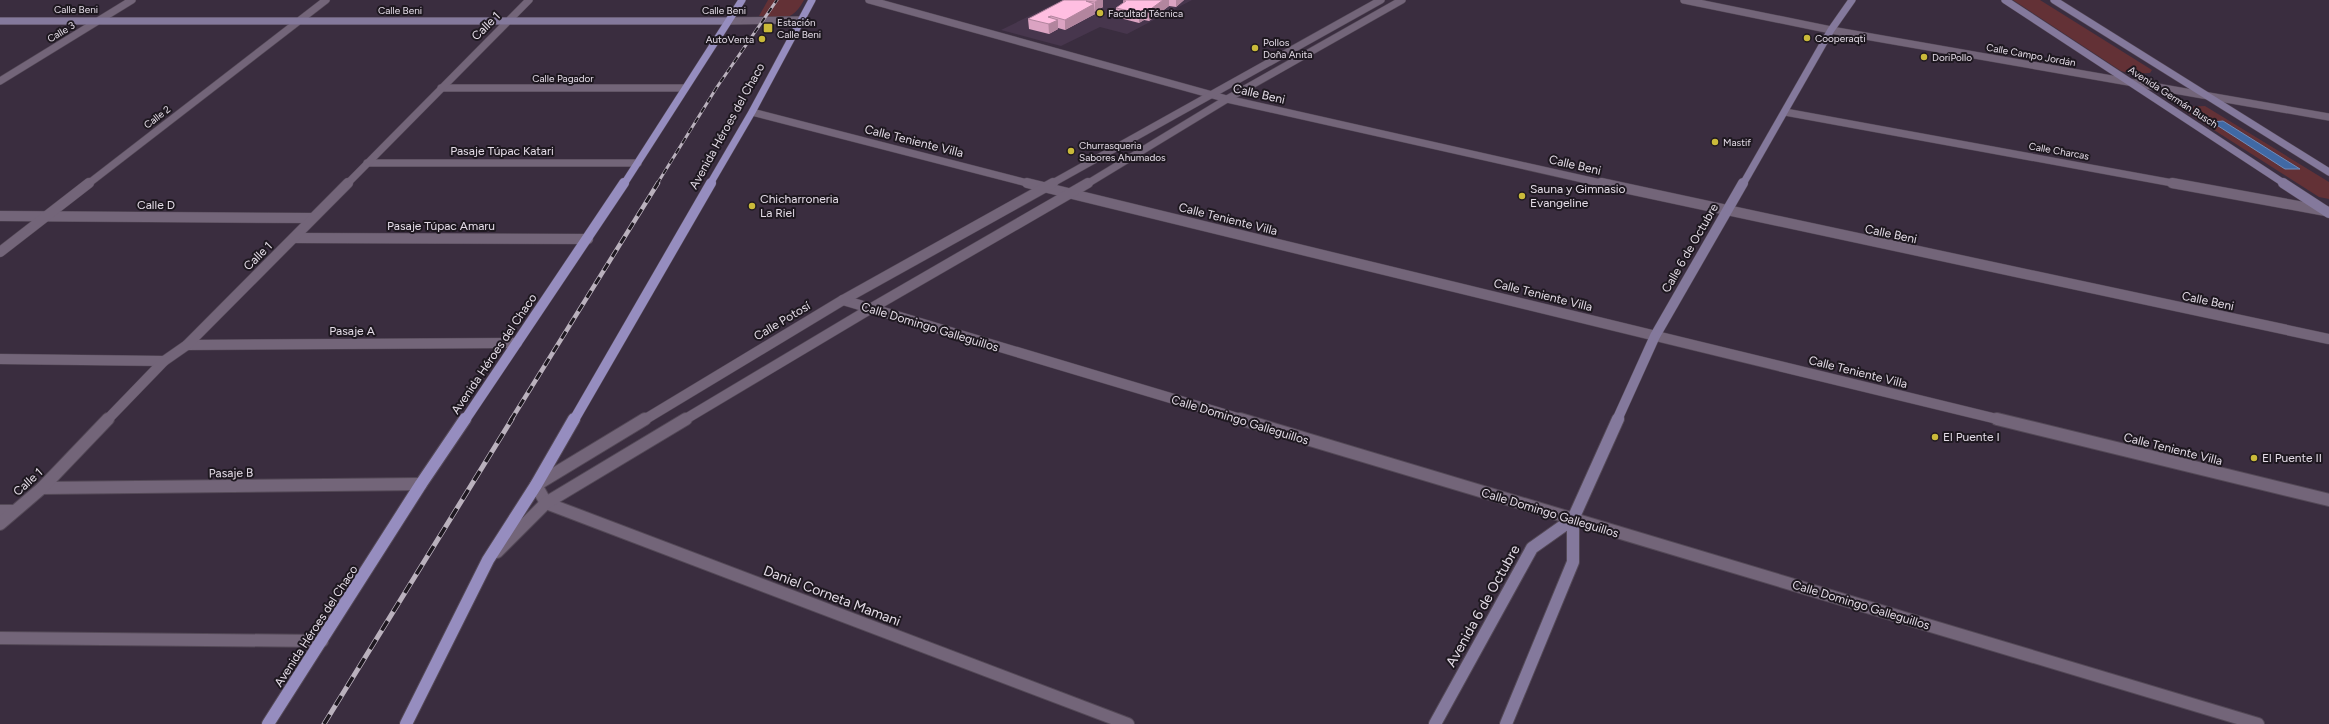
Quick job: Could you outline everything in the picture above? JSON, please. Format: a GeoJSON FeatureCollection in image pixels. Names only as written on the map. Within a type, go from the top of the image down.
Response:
{"type":"FeatureCollection","features":[{"type":"Feature","properties":{"kind":"main road","name":"Avenida Héroes del Chaco"},"geometry":{"type":"LineString","coordinates":[[268,724],[421,484],[588,238],[742,0]]}},
{"type":"Feature","properties":{"kind":"main road","name":"Avenida Héroes del Chaco"},"geometry":{"type":"LineString","coordinates":[[406,724],[488,560],[536,484],[752,112],[799,20],[812,0]]}},
{"type":"Feature","properties":{"kind":"street","name":"Calle 3"},"geometry":{"type":"LineString","coordinates":[[0,81],[132,0]]}},
{"type":"Feature","properties":{"kind":"street","name":"Calle 2"},"geometry":{"type":"LineString","coordinates":[[0,252],[326,0]]}},
{"type":"Feature","properties":{"kind":"street","name":"Calle 1"},"geometry":{"type":"LineString","coordinates":[[0,524],[13,511],[42,488],[164,361],[187,344],[529,0]]}},
{"type":"Feature","properties":{"kind":"street","name":"Calle Beni"},"geometry":{"type":"LineString","coordinates":[[869,0],[1227,99],[1726,211],[2329,339]]}},
{"type":"Feature","properties":{"kind":"street","name":"Calle Potosí"},"geometry":{"type":"LineString","coordinates":[[536,484],[843,300],[1047,188],[1212,94],[1382,0]]}},
{"type":"Feature","properties":{"kind":"street"},"geometry":{"type":"LineString","coordinates":[[488,560],[546,503],[870,309],[1070,194],[1227,99],[1402,0]]}},
{"type":"Feature","properties":{"kind":"street","name":"Calle Campo Jordán"},"geometry":{"type":"LineString","coordinates":[[1684,0],[1831,30],[2208,98],[2329,117]]}},
{"type":"Feature","properties":{"kind":"street","name":"Calle 6 de Octubre"},"geometry":{"type":"LineString","coordinates":[[1573,520],[1655,336],[1831,30],[1852,0]]}},
{"type":"Feature","properties":{"kind":"street","name":"Avenida Germán Busch"},"geometry":{"type":"LineString","coordinates":[[2005,0],[2328,212]]}},
{"type":"Feature","properties":{"kind":"street","name":"Avenida Germán Busch"},"geometry":{"type":"LineString","coordinates":[[2054,0],[2208,98],[2329,172]]}},
{"type":"Feature","properties":{"kind":"street","name":"Calle Beni"},"geometry":{"type":"LineString","coordinates":[[0,21],[799,20]]}},
{"type":"Feature","properties":{"kind":"street","name":"Calle Pagador"},"geometry":{"type":"LineString","coordinates":[[441,88],[685,88]]}},
{"type":"Feature","properties":{"kind":"street","name":"Calle Teniente Villa"},"geometry":{"type":"LineString","coordinates":[[752,112],[1070,194],[2329,500]]}},
{"type":"Feature","properties":{"kind":"street","name":"Calle Charcas"},"geometry":{"type":"LineString","coordinates":[[1785,112],[2328,212]]}},
{"type":"Feature","properties":{"kind":"street","name":"Pasaje Túpac Katari"},"geometry":{"type":"LineString","coordinates":[[367,163],[638,162]]}},
{"type":"Feature","properties":{"kind":"street","name":"Calle D"},"geometry":{"type":"LineString","coordinates":[[0,216],[311,218]]}},
{"type":"Feature","properties":{"kind":"street","name":"Pasaje Túpac Amaru"},"geometry":{"type":"LineString","coordinates":[[294,238],[588,238]]}},
{"type":"Feature","properties":{"kind":"street","name":"Calle Domingo Galleguillos"},"geometry":{"type":"LineString","coordinates":[[843,300],[1573,520],[2258,724]]}},
{"type":"Feature","properties":{"kind":"street","name":"Pasaje A"},"geometry":{"type":"LineString","coordinates":[[187,344],[517,343]]}},
{"type":"Feature","properties":{"kind":"street"},"geometry":{"type":"LineString","coordinates":[[0,359],[164,361]]}},
{"type":"Feature","properties":{"kind":"street","name":"Pasaje B"},"geometry":{"type":"LineString","coordinates":[[42,488],[421,484]]}},
{"type":"Feature","properties":{"kind":"street"},"geometry":{"type":"LineString","coordinates":[[536,484],[546,503]]}},
{"type":"Feature","properties":{"kind":"street","name":"Daniel Corneta Mamani"},"geometry":{"type":"LineString","coordinates":[[546,503],[1128,724]]}},
{"type":"Feature","properties":{"kind":"street"},"geometry":{"type":"LineString","coordinates":[[0,511],[13,511]]}},
{"type":"Feature","properties":{"kind":"street"},"geometry":{"type":"LineString","coordinates":[[1506,724],[1573,562],[1573,520]]}},
{"type":"Feature","properties":{"kind":"street","name":"Avenida 6 de Octubre"},"geometry":{"type":"LineString","coordinates":[[1435,724],[1532,548],[1573,520]]}},
{"type":"Feature","properties":{"kind":"street"},"geometry":{"type":"LineString","coordinates":[[0,638],[322,641]]}},
{"type":"Feature","properties":{"kind":"shaded area"},"geometry":{"type":"Polygon","coordinates":[[[768,0],[804,0],[800,7],[791,16],[774,18],[759,16],[768,0]]]}},
{"type":"Feature","properties":{"kind":"shaded area","name":"Facultad Técnica"},"geometry":{"type":"Polygon","coordinates":[[[1062,0],[1192,0],[1127,34],[1100,27],[1061,46],[1001,30],[1062,0]]]}},
{"type":"Feature","properties":{"kind":"shaded area"},"geometry":{"type":"Polygon","coordinates":[[[2013,0],[2040,0],[2152,70],[2150,73],[2132,74],[2121,71],[2013,0]]]}},
{"type":"Feature","properties":{"kind":"shaded area"},"geometry":{"type":"Polygon","coordinates":[[[2205,106],[2329,182],[2329,199],[2319,197],[2178,107],[2205,106]]]}},
{"type":"Feature","properties":{"kind":"water"},"geometry":{"type":"Polygon","coordinates":[[[2223,121],[2300,169],[2285,169],[2212,122],[2223,121]]]}},
{"type":"Feature","properties":{"kind":"building"},"geometry":{"type":"Polygon","coordinates":[[[1064,0],[1098,0],[1095,2],[1086,1],[1094,4],[1065,20],[1051,16],[1048,17],[1058,20],[1049,24],[1028,19],[1064,0]]]}},
{"type":"Feature","properties":{"kind":"building"},"geometry":{"type":"Polygon","coordinates":[[[1163,0],[1148,11],[1144,10],[1139,13],[1116,8],[1126,1],[1123,1],[1163,0]]]}},
{"type":"Feature","properties":{"kind":"railway"},"geometry":{"type":"LineString","coordinates":[[657,184],[717,87],[777,0]]}},
{"type":"Feature","properties":{"kind":"railway"},"geometry":{"type":"LineString","coordinates":[[511,420],[658,183]]}},
{"type":"Feature","properties":{"kind":"railway"},"geometry":{"type":"LineString","coordinates":[[324,724],[512,419]]}},
{"type":"Feature","properties":{"kind":"place","name":"Facultad Técnica"},"geometry":{"type":"Point","coordinates":[1100,13]}},
{"type":"Feature","properties":{"kind":"place","name":"Estación Calle Beni"},"geometry":{"type":"Point","coordinates":[768,28]}},
{"type":"Feature","properties":{"kind":"place","name":"Cooperaqti"},"geometry":{"type":"Point","coordinates":[1807,38]}},
{"type":"Feature","properties":{"kind":"place","name":"AutoVenta"},"geometry":{"type":"Point","coordinates":[762,39]}},
{"type":"Feature","properties":{"kind":"place","name":"Pollos Doña Anita"},"geometry":{"type":"Point","coordinates":[1255,48]}},
{"type":"Feature","properties":{"kind":"place","name":"DoriPollo"},"geometry":{"type":"Point","coordinates":[1924,57]}},
{"type":"Feature","properties":{"kind":"place","name":"Mastif"},"geometry":{"type":"Point","coordinates":[1715,142]}},
{"type":"Feature","properties":{"kind":"place","name":"Churrasqueria Sabores Ahumados"},"geometry":{"type":"Point","coordinates":[1071,151]}},
{"type":"Feature","properties":{"kind":"place","name":"Sauna y Gimnasio Evangeline"},"geometry":{"type":"Point","coordinates":[1522,196]}},
{"type":"Feature","properties":{"kind":"place","name":"Chicharroneria La Riel"},"geometry":{"type":"Point","coordinates":[752,206]}},
{"type":"Feature","properties":{"kind":"place","name":"El Puente I"},"geometry":{"type":"Point","coordinates":[1935,437]}},
{"type":"Feature","properties":{"kind":"place","name":"El Puente II"},"geometry":{"type":"Point","coordinates":[2254,458]}}]}
